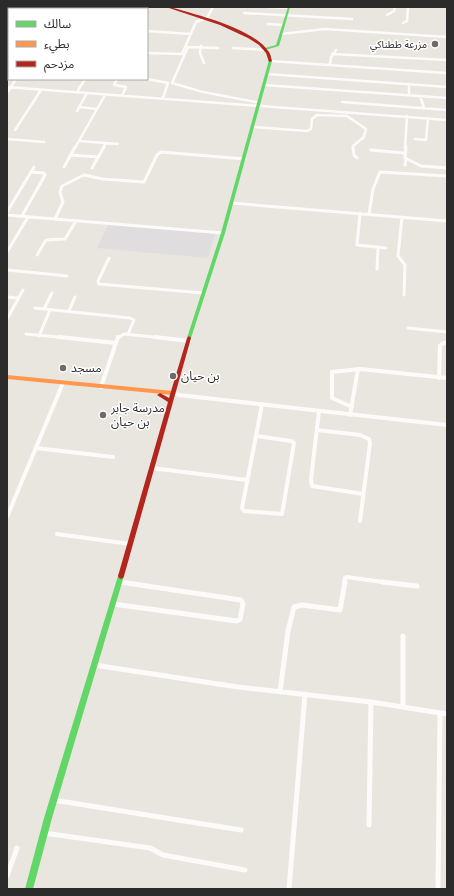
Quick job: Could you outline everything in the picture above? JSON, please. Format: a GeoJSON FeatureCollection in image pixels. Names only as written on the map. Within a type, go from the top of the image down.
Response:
{"type":"FeatureCollection","features":[{"type":"Feature","properties":{"kind":"main road"},"geometry":{"type":"LineString","coordinates":[[29,889],[53,800],[114,604],[152,468],[174,397],[175,387],[223,233],[260,104],[270,61],[267,50],[251,37],[167,7]]}},
{"type":"Feature","properties":{"kind":"main road"},"geometry":{"type":"LineString","coordinates":[[267,50],[276,47],[288,8]]}},
{"type":"Feature","properties":{"kind":"main road"},"geometry":{"type":"LineString","coordinates":[[7,377],[160,393],[174,397]]}},
{"type":"Feature","properties":{"kind":"main road"},"geometry":{"type":"LineString","coordinates":[[160,393],[175,387]]}},
{"type":"Feature","properties":{"kind":"street"},"geometry":{"type":"LineString","coordinates":[[148,53],[182,54],[196,22],[207,18],[213,7]]}},
{"type":"Feature","properties":{"kind":"street"},"geometry":{"type":"LineString","coordinates":[[267,7],[288,8]]}},
{"type":"Feature","properties":{"kind":"street"},"geometry":{"type":"LineString","coordinates":[[387,15],[394,12],[395,7]]}},
{"type":"Feature","properties":{"kind":"street"},"geometry":{"type":"LineString","coordinates":[[403,23],[407,21],[408,7]]}},
{"type":"Feature","properties":{"kind":"street"},"geometry":{"type":"LineString","coordinates":[[244,13],[352,19]]}},
{"type":"Feature","properties":{"kind":"street"},"geometry":{"type":"LineString","coordinates":[[268,24],[283,25]]}},
{"type":"Feature","properties":{"kind":"street"},"geometry":{"type":"LineString","coordinates":[[280,34],[321,29],[447,37]]}},
{"type":"Feature","properties":{"kind":"street"},"geometry":{"type":"LineString","coordinates":[[148,31],[191,34]]}},
{"type":"Feature","properties":{"kind":"street"},"geometry":{"type":"LineString","coordinates":[[218,48],[201,46],[188,47],[172,84],[210,95],[238,98],[260,104]]}},
{"type":"Feature","properties":{"kind":"street"},"geometry":{"type":"LineString","coordinates":[[201,46],[200,53],[204,62]]}},
{"type":"Feature","properties":{"kind":"street"},"geometry":{"type":"LineString","coordinates":[[234,48],[267,50]]}},
{"type":"Feature","properties":{"kind":"street"},"geometry":{"type":"LineString","coordinates":[[330,65],[332,54],[336,50]]}},
{"type":"Feature","properties":{"kind":"street"},"geometry":{"type":"LineString","coordinates":[[332,54],[447,60]]}},
{"type":"Feature","properties":{"kind":"street"},"geometry":{"type":"LineString","coordinates":[[270,61],[446,73]]}},
{"type":"Feature","properties":{"kind":"street"},"geometry":{"type":"LineString","coordinates":[[267,74],[447,87]]}},
{"type":"Feature","properties":{"kind":"street"},"geometry":{"type":"LineString","coordinates":[[148,79],[168,83],[163,98]]}},
{"type":"Feature","properties":{"kind":"street"},"geometry":{"type":"LineString","coordinates":[[77,92],[84,80]]}},
{"type":"Feature","properties":{"kind":"street"},"geometry":{"type":"LineString","coordinates":[[116,80],[114,85],[126,87],[122,96]]}},
{"type":"Feature","properties":{"kind":"street"},"geometry":{"type":"LineString","coordinates":[[409,84],[409,95]]}},
{"type":"Feature","properties":{"kind":"street"},"geometry":{"type":"LineString","coordinates":[[264,85],[447,98]]}},
{"type":"Feature","properties":{"kind":"street"},"geometry":{"type":"LineString","coordinates":[[7,93],[9,87],[122,96],[260,104],[447,120]]}},
{"type":"Feature","properties":{"kind":"street"},"geometry":{"type":"LineString","coordinates":[[15,130],[41,90]]}},
{"type":"Feature","properties":{"kind":"street"},"geometry":{"type":"LineString","coordinates":[[77,111],[87,93]]}},
{"type":"Feature","properties":{"kind":"street"},"geometry":{"type":"LineString","coordinates":[[64,167],[105,94]]}},
{"type":"Feature","properties":{"kind":"street"},"geometry":{"type":"LineString","coordinates":[[420,96],[424,108]]}},
{"type":"Feature","properties":{"kind":"street"},"geometry":{"type":"LineString","coordinates":[[342,102],[447,110]]}},
{"type":"Feature","properties":{"kind":"street"},"geometry":{"type":"LineString","coordinates":[[79,107],[97,109]]}},
{"type":"Feature","properties":{"kind":"street"},"geometry":{"type":"LineString","coordinates":[[253,127],[309,130],[311,129],[312,119],[317,115],[347,116],[366,129],[366,136],[353,146],[354,155],[358,158]]}},
{"type":"Feature","properties":{"kind":"street"},"geometry":{"type":"LineString","coordinates":[[405,165],[406,159],[404,153],[407,116]]}},
{"type":"Feature","properties":{"kind":"street"},"geometry":{"type":"LineString","coordinates":[[415,140],[426,140],[428,118]]}},
{"type":"Feature","properties":{"kind":"street"},"geometry":{"type":"LineString","coordinates":[[7,140],[44,142]]}},
{"type":"Feature","properties":{"kind":"street"},"geometry":{"type":"LineString","coordinates":[[79,141],[118,144]]}},
{"type":"Feature","properties":{"kind":"street"},"geometry":{"type":"LineString","coordinates":[[92,168],[106,143]]}},
{"type":"Feature","properties":{"kind":"street"},"geometry":{"type":"LineString","coordinates":[[371,150],[404,153]]}},
{"type":"Feature","properties":{"kind":"street"},"geometry":{"type":"LineString","coordinates":[[55,219],[63,202],[60,192],[62,186],[84,175],[103,179],[144,182],[157,155],[161,152],[244,159]]}},
{"type":"Feature","properties":{"kind":"street"},"geometry":{"type":"LineString","coordinates":[[71,155],[98,157]]}},
{"type":"Feature","properties":{"kind":"street"},"geometry":{"type":"LineString","coordinates":[[406,159],[420,166],[447,168]]}},
{"type":"Feature","properties":{"kind":"street"},"geometry":{"type":"LineString","coordinates":[[34,167],[7,214],[223,233]]}},
{"type":"Feature","properties":{"kind":"street"},"geometry":{"type":"LineString","coordinates":[[22,216],[45,175],[44,173],[31,172]]}},
{"type":"Feature","properties":{"kind":"street"},"geometry":{"type":"LineString","coordinates":[[368,214],[373,189],[380,172],[447,176]]}},
{"type":"Feature","properties":{"kind":"street"},"geometry":{"type":"LineString","coordinates":[[231,203],[447,221]]}},
{"type":"Feature","properties":{"kind":"street"},"geometry":{"type":"LineString","coordinates":[[360,214],[357,245],[386,248]]}},
{"type":"Feature","properties":{"kind":"street"},"geometry":{"type":"LineString","coordinates":[[7,252],[28,217]]}},
{"type":"Feature","properties":{"kind":"street"},"geometry":{"type":"LineString","coordinates":[[402,217],[398,256],[405,266],[404,295]]}},
{"type":"Feature","properties":{"kind":"street"},"geometry":{"type":"LineString","coordinates":[[37,255],[46,240],[66,239],[76,221]]}},
{"type":"Feature","properties":{"kind":"street"},"geometry":{"type":"LineString","coordinates":[[377,270],[378,248]]}},
{"type":"Feature","properties":{"kind":"street"},"geometry":{"type":"LineString","coordinates":[[109,258],[98,281],[99,284],[203,294]]}},
{"type":"Feature","properties":{"kind":"street"},"geometry":{"type":"LineString","coordinates":[[7,270],[67,276]]}},
{"type":"Feature","properties":{"kind":"street"},"geometry":{"type":"LineString","coordinates":[[7,317],[23,290]]}},
{"type":"Feature","properties":{"kind":"street"},"geometry":{"type":"LineString","coordinates":[[44,309],[52,293]]}},
{"type":"Feature","properties":{"kind":"street"},"geometry":{"type":"LineString","coordinates":[[7,297],[18,298]]}},
{"type":"Feature","properties":{"kind":"street"},"geometry":{"type":"LineString","coordinates":[[69,312],[75,297]]}},
{"type":"Feature","properties":{"kind":"street"},"geometry":{"type":"LineString","coordinates":[[35,308],[133,318],[134,320],[128,334]]}},
{"type":"Feature","properties":{"kind":"street"},"geometry":{"type":"LineString","coordinates":[[39,336],[50,310]]}},
{"type":"Feature","properties":{"kind":"street"},"geometry":{"type":"LineString","coordinates":[[408,328],[447,332]]}},
{"type":"Feature","properties":{"kind":"street"},"geometry":{"type":"LineString","coordinates":[[26,334],[116,343]]}},
{"type":"Feature","properties":{"kind":"street"},"geometry":{"type":"LineString","coordinates":[[100,387],[118,337],[128,334],[189,341]]}},
{"type":"Feature","properties":{"kind":"street"},"geometry":{"type":"LineString","coordinates":[[439,378],[440,346],[443,343],[447,343]]}},
{"type":"Feature","properties":{"kind":"street"},"geometry":{"type":"LineString","coordinates":[[350,414],[358,369]]}},
{"type":"Feature","properties":{"kind":"street"},"geometry":{"type":"LineString","coordinates":[[352,407],[332,398],[332,372],[358,369],[447,378]]}},
{"type":"Feature","properties":{"kind":"street"},"geometry":{"type":"LineString","coordinates":[[7,517],[63,383]]}},
{"type":"Feature","properties":{"kind":"street"},"geometry":{"type":"LineString","coordinates":[[174,397],[319,410],[447,426]]}},
{"type":"Feature","properties":{"kind":"street"},"geometry":{"type":"LineString","coordinates":[[255,436],[291,441],[294,443],[282,514],[244,511],[242,506],[255,436],[262,404]]}},
{"type":"Feature","properties":{"kind":"street"},"geometry":{"type":"LineString","coordinates":[[319,410],[311,479],[312,486],[315,488],[364,494]]}},
{"type":"Feature","properties":{"kind":"street"},"geometry":{"type":"LineString","coordinates":[[317,430],[360,435],[369,439],[370,443],[360,521]]}},
{"type":"Feature","properties":{"kind":"street"},"geometry":{"type":"LineString","coordinates":[[36,448],[113,457]]}},
{"type":"Feature","properties":{"kind":"street"},"geometry":{"type":"LineString","coordinates":[[152,468],[247,480]]}},
{"type":"Feature","properties":{"kind":"street"},"geometry":{"type":"LineString","coordinates":[[57,534],[130,544]]}},
{"type":"Feature","properties":{"kind":"street"},"geometry":{"type":"LineString","coordinates":[[280,692],[288,631],[294,607],[302,605],[340,610],[342,607],[345,578],[347,577],[417,586]]}},
{"type":"Feature","properties":{"kind":"street"},"geometry":{"type":"LineString","coordinates":[[114,604],[237,621],[240,619],[243,604],[241,600],[120,582]]}},
{"type":"Feature","properties":{"kind":"street"},"geometry":{"type":"LineString","coordinates":[[403,636],[403,707]]}},
{"type":"Feature","properties":{"kind":"street"},"geometry":{"type":"LineString","coordinates":[[94,665],[280,692],[372,702],[447,714]]}},
{"type":"Feature","properties":{"kind":"street"},"geometry":{"type":"LineString","coordinates":[[289,889],[305,694]]}},
{"type":"Feature","properties":{"kind":"street"},"geometry":{"type":"LineString","coordinates":[[369,826],[372,702]]}},
{"type":"Feature","properties":{"kind":"street"},"geometry":{"type":"LineString","coordinates":[[438,889],[440,713]]}},
{"type":"Feature","properties":{"kind":"street"},"geometry":{"type":"LineString","coordinates":[[53,800],[241,830]]}},
{"type":"Feature","properties":{"kind":"street"},"geometry":{"type":"LineString","coordinates":[[44,832],[150,848],[163,855],[245,870]]}},
{"type":"Feature","properties":{"kind":"street"},"geometry":{"type":"LineString","coordinates":[[7,876],[17,848]]}},
{"type":"Feature","properties":{"kind":"shaded area"},"geometry":{"type":"Polygon","coordinates":[[[108,225],[215,233],[208,258],[97,248],[108,225]]]}},
{"type":"Feature","properties":{"kind":"traffic: fast"},"geometry":{"type":"LineString","coordinates":[[266,49],[277,46],[289,7]]}},
{"type":"Feature","properties":{"kind":"traffic: fast"},"geometry":{"type":"LineString","coordinates":[[189,338],[223,233],[270,61]]}},
{"type":"Feature","properties":{"kind":"traffic: fast"},"geometry":{"type":"LineString","coordinates":[[29,889],[48,818],[121,576]]}},
{"type":"Feature","properties":{"kind":"traffic: slow"},"geometry":{"type":"LineString","coordinates":[[7,377],[173,393]]}},
{"type":"Feature","properties":{"kind":"traffic: jam"},"geometry":{"type":"LineString","coordinates":[[167,7],[221,24],[250,37],[260,44],[267,52],[270,61]]}},
{"type":"Feature","properties":{"kind":"traffic: jam"},"geometry":{"type":"LineString","coordinates":[[121,576],[189,338]]}},
{"type":"Feature","properties":{"kind":"traffic: jam"},"geometry":{"type":"LineString","coordinates":[[160,395],[171,401]]}},
{"type":"Feature","properties":{"kind":"place","name":"مزرعة ططناكي"},"geometry":{"type":"Point","coordinates":[435,44]}},
{"type":"Feature","properties":{"kind":"place","name":"مسجد"},"geometry":{"type":"Point","coordinates":[63,368]}},
{"type":"Feature","properties":{"kind":"place","name":"بن حيان"},"geometry":{"type":"Point","coordinates":[173,376]}},
{"type":"Feature","properties":{"kind":"place","name":"مدرسة جابر بن حيان"},"geometry":{"type":"Point","coordinates":[103,415]}}]}
